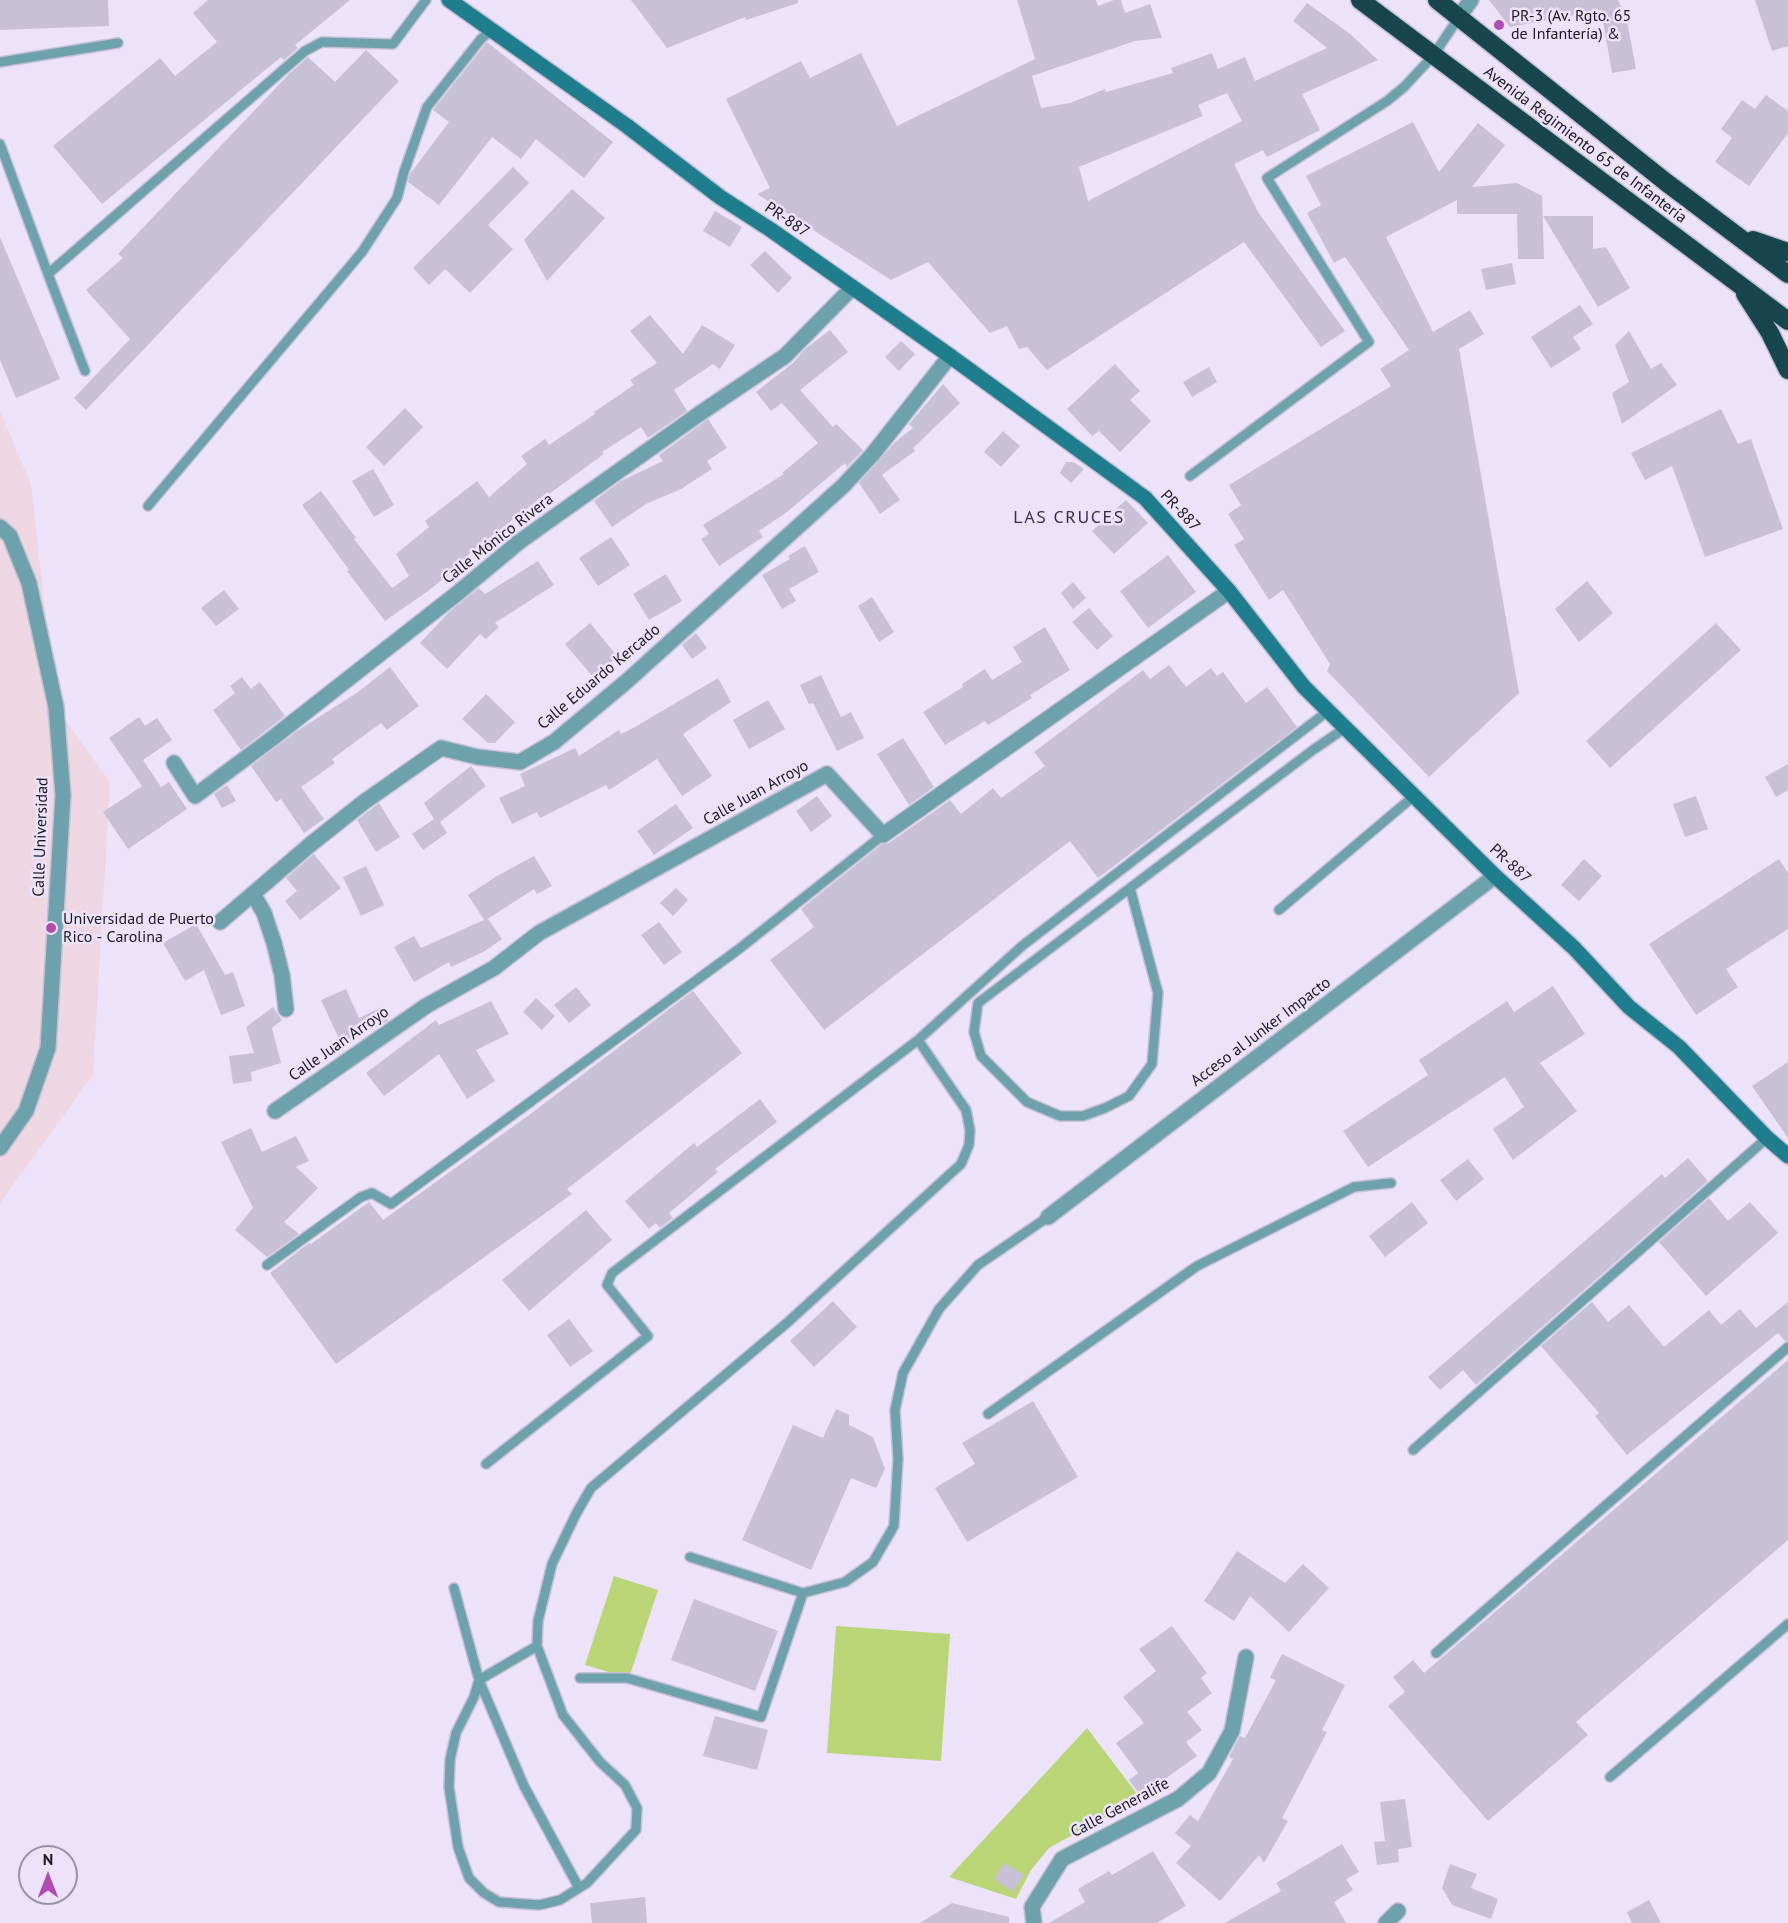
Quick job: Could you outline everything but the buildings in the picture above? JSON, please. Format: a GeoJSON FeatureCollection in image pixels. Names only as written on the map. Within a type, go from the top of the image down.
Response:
{"type":"FeatureCollection","features":[{"type":"Feature","properties":{"kind":"highway","name":"Avenida Regimiento 65 de Infantería"},"geometry":{"type":"LineString","coordinates":[[1360,0],[1788,321]]}},
{"type":"Feature","properties":{"kind":"highway","name":"Avenida Regimiento 65 de Infantería"},"geometry":{"type":"LineString","coordinates":[[1437,0],[1667,183],[1788,274]]}},
{"type":"Feature","properties":{"kind":"highway"},"geometry":{"type":"LineString","coordinates":[[1738,235],[1788,252]]}},
{"type":"Feature","properties":{"kind":"highway"},"geometry":{"type":"LineString","coordinates":[[1737,283],[1770,333],[1788,370]]}},
{"type":"Feature","properties":{"kind":"street","name":"PR-887"},"geometry":{"type":"LineString","coordinates":[[449,0],[627,126],[720,197],[771,230],[950,356],[1144,498],[1229,591],[1304,687],[1495,876],[1574,948],[1629,1007],[1679,1047],[1767,1138],[1788,1156]]}},
{"type":"Feature","properties":{"kind":"street"},"geometry":{"type":"LineString","coordinates":[[1459,17],[1471,0]]}},
{"type":"Feature","properties":{"kind":"street","name":"Calle Mónico Rivera"},"geometry":{"type":"LineString","coordinates":[[174,763],[195,796],[459,592],[519,542],[784,356],[852,288]]}},
{"type":"Feature","properties":{"kind":"street","name":"Calle Eduardo Kercado"},"geometry":{"type":"LineString","coordinates":[[220,922],[310,844],[441,748],[478,757],[520,762],[554,742],[627,681],[843,486],[872,455],[950,356]]}},
{"type":"Feature","properties":{"kind":"street","name":"Calle Universidad"},"geometry":{"type":"LineString","coordinates":[[0,527],[10,536],[29,583],[56,707],[63,795],[48,1048],[26,1111],[0,1148]]}},
{"type":"Feature","properties":{"kind":"street"},"geometry":{"type":"LineString","coordinates":[[883,835],[1229,591]]}},
{"type":"Feature","properties":{"kind":"street","name":"Calle Juan Arroyo"},"geometry":{"type":"LineString","coordinates":[[275,1111],[426,1006],[494,968],[539,933],[827,774],[883,835]]}},
{"type":"Feature","properties":{"kind":"street","name":"Acceso al Junker Impacto"},"geometry":{"type":"LineString","coordinates":[[1048,1217],[1495,876]]}},
{"type":"Feature","properties":{"kind":"street"},"geometry":{"type":"LineString","coordinates":[[253,894],[264,913],[277,954],[282,975],[285,1009]]}},
{"type":"Feature","properties":{"kind":"street","name":"Calle Generalife"},"geometry":{"type":"LineString","coordinates":[[1034,1923],[1032,1907],[1062,1859],[1178,1800],[1209,1773],[1232,1731],[1246,1658]]}},
{"type":"Feature","properties":{"kind":"street"},"geometry":{"type":"LineString","coordinates":[[1386,1923],[1398,1911]]}},
{"type":"Feature","properties":{"kind":"lane"},"geometry":{"type":"LineString","coordinates":[[48,274],[305,51],[322,42],[393,44],[426,0]]}},
{"type":"Feature","properties":{"kind":"lane"},"geometry":{"type":"LineString","coordinates":[[1190,476],[1369,342],[1267,178],[1404,87],[1433,56],[1459,17]]}},
{"type":"Feature","properties":{"kind":"lane"},"geometry":{"type":"LineString","coordinates":[[148,506],[362,252],[397,198],[427,107],[481,39],[491,30]]}},
{"type":"Feature","properties":{"kind":"lane"},"geometry":{"type":"LineString","coordinates":[[0,62],[118,43]]}},
{"type":"Feature","properties":{"kind":"lane"},"geometry":{"type":"LineString","coordinates":[[0,144],[85,370]]}},
{"type":"Feature","properties":{"kind":"lane"},"geometry":{"type":"LineString","coordinates":[[486,1464],[648,1336],[607,1285],[612,1273],[918,1040],[1022,946],[1328,711]]}},
{"type":"Feature","properties":{"kind":"lane"},"geometry":{"type":"LineString","coordinates":[[1130,888],[1158,993],[1152,1064],[1129,1096],[1083,1116],[1060,1116],[1027,1102],[981,1056],[974,1032],[978,1003],[1130,888],[1304,757],[1345,728]]}},
{"type":"Feature","properties":{"kind":"lane"},"geometry":{"type":"LineString","coordinates":[[1279,910],[1414,796]]}},
{"type":"Feature","properties":{"kind":"lane"},"geometry":{"type":"LineString","coordinates":[[267,1265],[360,1197],[372,1193],[391,1204],[739,949],[883,835]]}},
{"type":"Feature","properties":{"kind":"lane"},"geometry":{"type":"LineString","coordinates":[[537,1646],[479,1680],[474,1697],[456,1733],[450,1760],[449,1787],[458,1847],[469,1878],[484,1893],[499,1902],[539,1905],[560,1900],[587,1883],[636,1830],[637,1808],[625,1785],[600,1762],[563,1714],[537,1646],[538,1621],[552,1564],[591,1488],[788,1322],[961,1164],[969,1145],[966,1110],[918,1040]]}},
{"type":"Feature","properties":{"kind":"lane"},"geometry":{"type":"LineString","coordinates":[[1413,1450],[1767,1138]]}},
{"type":"Feature","properties":{"kind":"lane"},"geometry":{"type":"LineString","coordinates":[[988,1414],[1197,1266],[1353,1187],[1391,1183]]}},
{"type":"Feature","properties":{"kind":"lane"},"geometry":{"type":"LineString","coordinates":[[690,1557],[802,1593],[844,1582],[873,1562],[894,1526],[898,1459],[894,1410],[903,1373],[939,1309],[978,1265],[1048,1217]]}},
{"type":"Feature","properties":{"kind":"lane"},"geometry":{"type":"LineString","coordinates":[[1436,1653],[1788,1347]]}},
{"type":"Feature","properties":{"kind":"lane"},"geometry":{"type":"LineString","coordinates":[[454,1588],[479,1680],[524,1786],[579,1888]]}},
{"type":"Feature","properties":{"kind":"lane"},"geometry":{"type":"LineString","coordinates":[[580,1678],[627,1678],[761,1717],[802,1593]]}},
{"type":"Feature","properties":{"kind":"lane"},"geometry":{"type":"LineString","coordinates":[[1610,1777],[1788,1624]]}},
{"type":"Feature","properties":{"kind":"shaded area","name":"Universidad de Puerto Rico - Carolina"},"geometry":{"type":"Polygon","coordinates":[[[0,411],[31,484],[56,707],[110,782],[93,1075],[0,1203],[0,411]]]}},
{"type":"Feature","properties":{"kind":"green space"},"geometry":{"type":"Polygon","coordinates":[[[614,1576],[658,1590],[629,1678],[585,1665],[614,1576]]]}},
{"type":"Feature","properties":{"kind":"green space"},"geometry":{"type":"Polygon","coordinates":[[[836,1626],[950,1634],[941,1761],[827,1753],[836,1626]]]}},
{"type":"Feature","properties":{"kind":"green space"},"geometry":{"type":"Polygon","coordinates":[[[1087,1728],[1140,1798],[1049,1848],[1031,1870],[1016,1899],[949,1877],[1087,1728]]]}},
{"type":"Feature","properties":{"kind":"place","name":"PR-3 (Av. Rgto. 65 de Infantería) &"},"geometry":{"type":"Point","coordinates":[1499,25]}},
{"type":"Feature","properties":{"kind":"place","name":"Universidad de Puerto Rico - Carolina"},"geometry":{"type":"Point","coordinates":[51,928]}},
{"type":"Feature","properties":{"kind":"district","name":"LAS CRUCES"},"geometry":{"type":"Point","coordinates":[1069,518]}}]}
